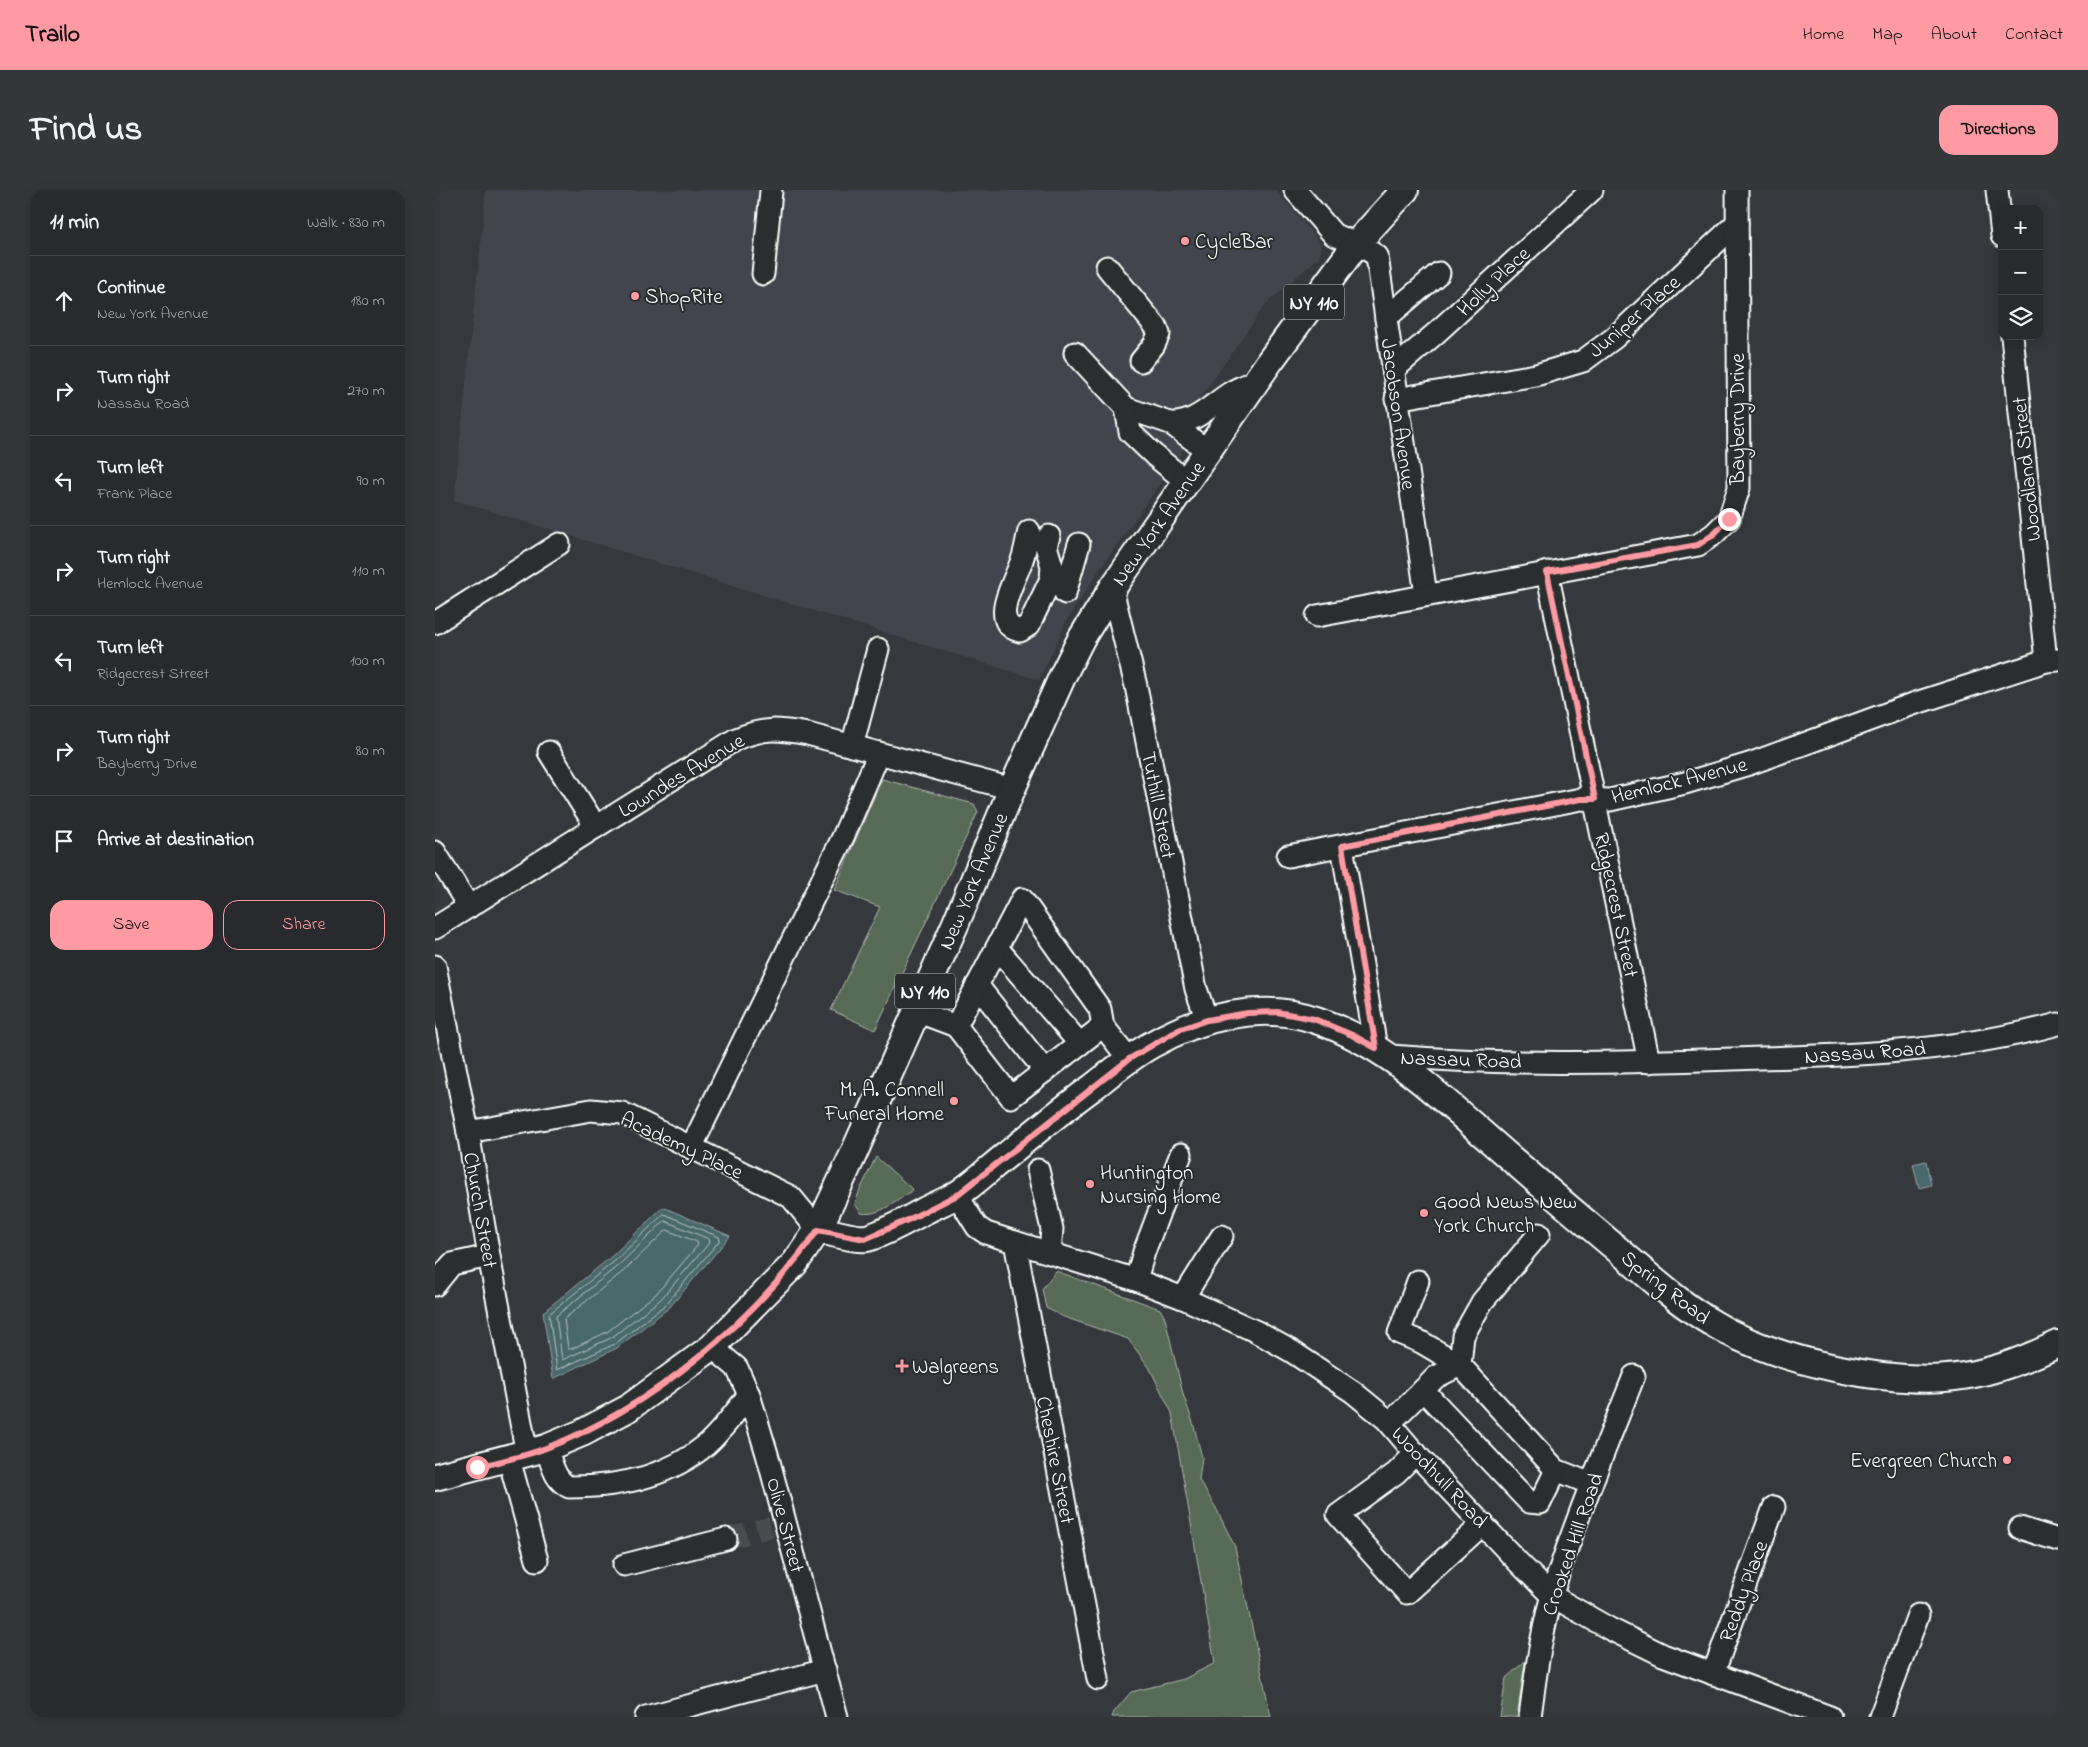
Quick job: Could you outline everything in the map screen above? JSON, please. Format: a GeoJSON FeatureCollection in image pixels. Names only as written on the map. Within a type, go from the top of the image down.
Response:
{"type":"FeatureCollection","features":[{"type":"Feature","properties":{"kind":"main road","name":"New York Avenue"},"geometry":{"type":"LineString","coordinates":[[435,1477],[528,1454],[582,1433],[627,1408],[711,1347],[795,1263],[818,1230],[853,1155],[955,925],[1012,789],[1070,660],[1086,631],[1112,589],[1255,382],[1357,243],[1405,190]]}},
{"type":"Feature","properties":{"kind":"main road","name":"Nassau Road"},"geometry":{"type":"LineString","coordinates":[[818,1230],[865,1239],[957,1195],[1129,1059],[1178,1030],[1207,1020],[1248,1013],[1277,1012],[1314,1019],[1352,1035],[1383,1052]]}},
{"type":"Feature","properties":{"kind":"main road","name":"Spring Road"},"geometry":{"type":"LineString","coordinates":[[1383,1052],[1437,1094],[1525,1172],[1686,1306],[1717,1326],[1753,1343],[1787,1355],[1830,1366],[1879,1376],[1921,1379],[1963,1376],[1995,1369],[2058,1344]]}},
{"type":"Feature","properties":{"kind":"street","name":"Jacobson Avenue"},"geometry":{"type":"LineString","coordinates":[[1295,190],[1334,235],[1357,243],[1377,256],[1396,399],[1426,595]]}},
{"type":"Feature","properties":{"kind":"street","name":"Holly Place"},"geometry":{"type":"LineString","coordinates":[[1393,370],[1592,190]]}},
{"type":"Feature","properties":{"kind":"street","name":"Bayberry Drive"},"geometry":{"type":"LineString","coordinates":[[1317,616],[1698,545],[1714,534],[1729,519],[1739,488],[1737,190]]}},
{"type":"Feature","properties":{"kind":"street"},"geometry":{"type":"LineString","coordinates":[[1997,190],[1999,205]]}},
{"type":"Feature","properties":{"kind":"street"},"geometry":{"type":"LineString","coordinates":[[763,274],[771,191]]}},
{"type":"Feature","properties":{"kind":"street","name":"Juniper Place"},"geometry":{"type":"LineString","coordinates":[[1396,399],[1536,375],[1583,361],[1614,338],[1737,223]]}},
{"type":"Feature","properties":{"kind":"street"},"geometry":{"type":"LineString","coordinates":[[1107,267],[1156,327],[1159,334],[1154,346],[1141,361]]}},
{"type":"Feature","properties":{"kind":"street"},"geometry":{"type":"LineString","coordinates":[[1385,318],[1439,273]]}},
{"type":"Feature","properties":{"kind":"street","name":"Woodland Street"},"geometry":{"type":"LineString","coordinates":[[2012,340],[2052,660]]}},
{"type":"Feature","properties":{"kind":"street"},"geometry":{"type":"LineString","coordinates":[[1075,353],[1126,408],[1170,422],[1177,423],[1195,416],[1231,393],[1255,382]]}},
{"type":"Feature","properties":{"kind":"street"},"geometry":{"type":"LineString","coordinates":[[1126,408],[1130,432],[1154,456],[1187,482]]}},
{"type":"Feature","properties":{"kind":"street"},"geometry":{"type":"LineString","coordinates":[[1170,422],[1208,451]]}},
{"type":"Feature","properties":{"kind":"street"},"geometry":{"type":"LineString","coordinates":[[435,623],[559,544]]}},
{"type":"Feature","properties":{"kind":"street"},"geometry":{"type":"LineString","coordinates":[[1065,593],[1079,544]]}},
{"type":"Feature","properties":{"kind":"street","name":"Ridgecrest Street"},"geometry":{"type":"LineString","coordinates":[[1547,572],[1649,1062]]}},
{"type":"Feature","properties":{"kind":"street","name":"Tuthill Street"},"geometry":{"type":"LineString","coordinates":[[1112,589],[1136,686],[1196,989],[1207,1020]]}},
{"type":"Feature","properties":{"kind":"street"},"geometry":{"type":"LineString","coordinates":[[852,746],[878,649]]}},
{"type":"Feature","properties":{"kind":"street","name":"Hemlock Avenue"},"geometry":{"type":"LineString","coordinates":[[1288,856],[1581,799],[1609,800],[1685,783],[1749,764],[1913,704],[2052,660]]}},
{"type":"Feature","properties":{"kind":"street","name":"Lowndes Avenue"},"geometry":{"type":"LineString","coordinates":[[435,928],[736,739],[758,730],[783,730],[808,734],[1012,789]]}},
{"type":"Feature","properties":{"kind":"street"},"geometry":{"type":"LineString","coordinates":[[549,752],[596,827]]}},
{"type":"Feature","properties":{"kind":"street"},"geometry":{"type":"LineString","coordinates":[[691,1148],[843,837],[879,753]]}},
{"type":"Feature","properties":{"kind":"street"},"geometry":{"type":"LineString","coordinates":[[1342,846],[1383,1052]]}},
{"type":"Feature","properties":{"kind":"street"},"geometry":{"type":"LineString","coordinates":[[435,852],[469,907]]}},
{"type":"Feature","properties":{"kind":"street"},"geometry":{"type":"LineString","coordinates":[[956,1026],[1022,899],[1099,1009],[1103,1026],[1129,1059]]}},
{"type":"Feature","properties":{"kind":"street"},"geometry":{"type":"LineString","coordinates":[[997,948],[1080,1044]]}},
{"type":"Feature","properties":{"kind":"street","name":"Church Street"},"geometry":{"type":"LineString","coordinates":[[435,966],[469,1132],[489,1256],[528,1454]]}},
{"type":"Feature","properties":{"kind":"street"},"geometry":{"type":"LineString","coordinates":[[977,985],[1045,1071]]}},
{"type":"Feature","properties":{"kind":"street"},"geometry":{"type":"LineString","coordinates":[[916,1011],[956,1026],[1011,1097],[1103,1026]]}},
{"type":"Feature","properties":{"kind":"street","name":"Nassau Road"},"geometry":{"type":"LineString","coordinates":[[1383,1052],[1466,1062],[1649,1062],[1896,1052],[1975,1043],[2016,1036],[2058,1024]]}},
{"type":"Feature","properties":{"kind":"street","name":"Academy Place"},"geometry":{"type":"LineString","coordinates":[[469,1132],[591,1110],[622,1113],[791,1197],[818,1230]]}},
{"type":"Feature","properties":{"kind":"street"},"geometry":{"type":"LineString","coordinates":[[1136,1280],[1144,1252],[1181,1154]]}},
{"type":"Feature","properties":{"kind":"street"},"geometry":{"type":"LineString","coordinates":[[1038,1170],[1052,1229],[1045,1251]]}},
{"type":"Feature","properties":{"kind":"street","name":"Woodhull Road"},"geometry":{"type":"LineString","coordinates":[[957,1195],[977,1227],[986,1233],[1136,1280],[1183,1298],[1255,1331],[1291,1351],[1353,1392],[1390,1423],[1517,1562],[1552,1596],[1610,1629],[1654,1651],[1713,1674],[1787,1710],[1830,1717]]}},
{"type":"Feature","properties":{"kind":"street"},"geometry":{"type":"LineString","coordinates":[[1460,1365],[1463,1336],[1482,1302],[1539,1234]]}},
{"type":"Feature","properties":{"kind":"street"},"geometry":{"type":"LineString","coordinates":[[1183,1298],[1222,1236]]}},
{"type":"Feature","properties":{"kind":"street","name":"Cheshire Street"},"geometry":{"type":"LineString","coordinates":[[1015,1242],[1098,1678]]}},
{"type":"Feature","properties":{"kind":"street"},"geometry":{"type":"LineString","coordinates":[[435,1284],[452,1264],[489,1256]]}},
{"type":"Feature","properties":{"kind":"street"},"geometry":{"type":"LineString","coordinates":[[1418,1281],[1399,1333],[1421,1342],[1460,1365],[1556,1470],[1591,1484]]}},
{"type":"Feature","properties":{"kind":"street","name":"Olive Street"},"geometry":{"type":"LineString","coordinates":[[711,1347],[737,1368],[749,1395],[778,1525],[825,1670],[837,1717]]}},
{"type":"Feature","properties":{"kind":"street"},"geometry":{"type":"LineString","coordinates":[[1390,1423],[1436,1377],[1460,1365]]}},
{"type":"Feature","properties":{"kind":"street","name":"Crooked Hill Road"},"geometry":{"type":"LineString","coordinates":[[1530,1717],[1539,1648],[1552,1596],[1591,1484],[1634,1376]]}},
{"type":"Feature","properties":{"kind":"street"},"geometry":{"type":"LineString","coordinates":[[1423,1390],[1529,1502],[1540,1503],[1556,1470]]}},
{"type":"Feature","properties":{"kind":"street"},"geometry":{"type":"LineString","coordinates":[[528,1454],[561,1483],[569,1487],[628,1482],[667,1470],[685,1460],[707,1444],[749,1395]]}},
{"type":"Feature","properties":{"kind":"street"},"geometry":{"type":"LineString","coordinates":[[1416,1453],[1396,1473],[1338,1515],[1407,1593],[1483,1524]]}},
{"type":"Feature","properties":{"kind":"street"},"geometry":{"type":"LineString","coordinates":[[528,1454],[537,1560]]}},
{"type":"Feature","properties":{"kind":"street","name":"Reddy Place"},"geometry":{"type":"LineString","coordinates":[[1713,1674],[1775,1507]]}},
{"type":"Feature","properties":{"kind":"street"},"geometry":{"type":"LineString","coordinates":[[2020,1528],[2058,1540]]}},
{"type":"Feature","properties":{"kind":"street"},"geometry":{"type":"LineString","coordinates":[[624,1565],[726,1539]]}},
{"type":"Feature","properties":{"kind":"street"},"geometry":{"type":"LineString","coordinates":[[1880,1717],[1918,1615]]}},
{"type":"Feature","properties":{"kind":"street"},"geometry":{"type":"LineString","coordinates":[[646,1717],[825,1670]]}},
{"type":"Feature","properties":{"kind":"shaded area"},"geometry":{"type":"Polygon","coordinates":[[[486,190],[1276,190],[1320,242],[1322,250],[1319,257],[1266,304],[1188,415],[1182,453],[1101,567],[1066,622],[1039,680],[454,500],[486,190]]]}},
{"type":"Feature","properties":{"kind":"green space"},"geometry":{"type":"Polygon","coordinates":[[[882,779],[974,804],[978,812],[875,1030],[831,1010],[880,907],[834,890],[882,779]]]}},
{"type":"Feature","properties":{"kind":"green space"},"geometry":{"type":"Polygon","coordinates":[[[876,1157],[913,1190],[882,1210],[868,1214],[861,1213],[855,1204],[876,1157]]]}},
{"type":"Feature","properties":{"kind":"green space"},"geometry":{"type":"Polygon","coordinates":[[[1056,1271],[1160,1309],[1165,1318],[1183,1394],[1202,1457],[1199,1480],[1216,1508],[1235,1547],[1271,1717],[1112,1717],[1131,1692],[1184,1679],[1215,1663],[1172,1413],[1149,1367],[1128,1339],[1064,1317],[1046,1308],[1042,1289],[1056,1271]]]}},
{"type":"Feature","properties":{"kind":"green space"},"geometry":{"type":"Polygon","coordinates":[[[1525,1661],[1517,1717],[1500,1717],[1506,1678],[1525,1661]]]}},
{"type":"Feature","properties":{"kind":"water"},"geometry":{"type":"Polygon","coordinates":[[[1926,1161],[1931,1185],[1919,1188],[1913,1164],[1926,1161]]]}},
{"type":"Feature","properties":{"kind":"water"},"geometry":{"type":"Polygon","coordinates":[[[663,1207],[730,1236],[670,1307],[617,1348],[553,1379],[543,1312],[612,1256],[663,1207]]]}},
{"type":"Feature","properties":{"kind":"tunnel"},"geometry":{"type":"LineString","coordinates":[[726,1539],[771,1527]]}},
{"type":"Feature","properties":{"kind":"place","name":"CycleBar"},"geometry":{"type":"Point","coordinates":[1185,241]}},
{"type":"Feature","properties":{"kind":"place","name":"ShopRite"},"geometry":{"type":"Point","coordinates":[635,296]}},
{"type":"Feature","properties":{"kind":"place","name":"M. A. Connell Funeral Home"},"geometry":{"type":"Point","coordinates":[954,1101]}},
{"type":"Feature","properties":{"kind":"place","name":"Huntington Nursing Home"},"geometry":{"type":"Point","coordinates":[1090,1184]}},
{"type":"Feature","properties":{"kind":"place","name":"Good News New York Church"},"geometry":{"type":"Point","coordinates":[1424,1213]}},
{"type":"Feature","properties":{"kind":"place","name":"Walgreens"},"geometry":{"type":"Point","coordinates":[902,1366]}},
{"type":"Feature","properties":{"kind":"place","name":"Evergreen Church"},"geometry":{"type":"Point","coordinates":[2007,1460]}},
{"type":"Feature","properties":{"kind":"route"},"geometry":{"type":"LineString","coordinates":[[477,1467],[546,1448],[582,1433],[627,1408],[691,1363],[725,1334],[795,1263],[818,1230],[865,1239],[957,1195],[1129,1059],[1178,1030],[1207,1020],[1248,1013],[1277,1012],[1314,1019],[1352,1035],[1376,1048],[1342,846],[1581,799],[1595,799],[1547,572],[1698,545],[1714,534],[1729,519]]}}]}
